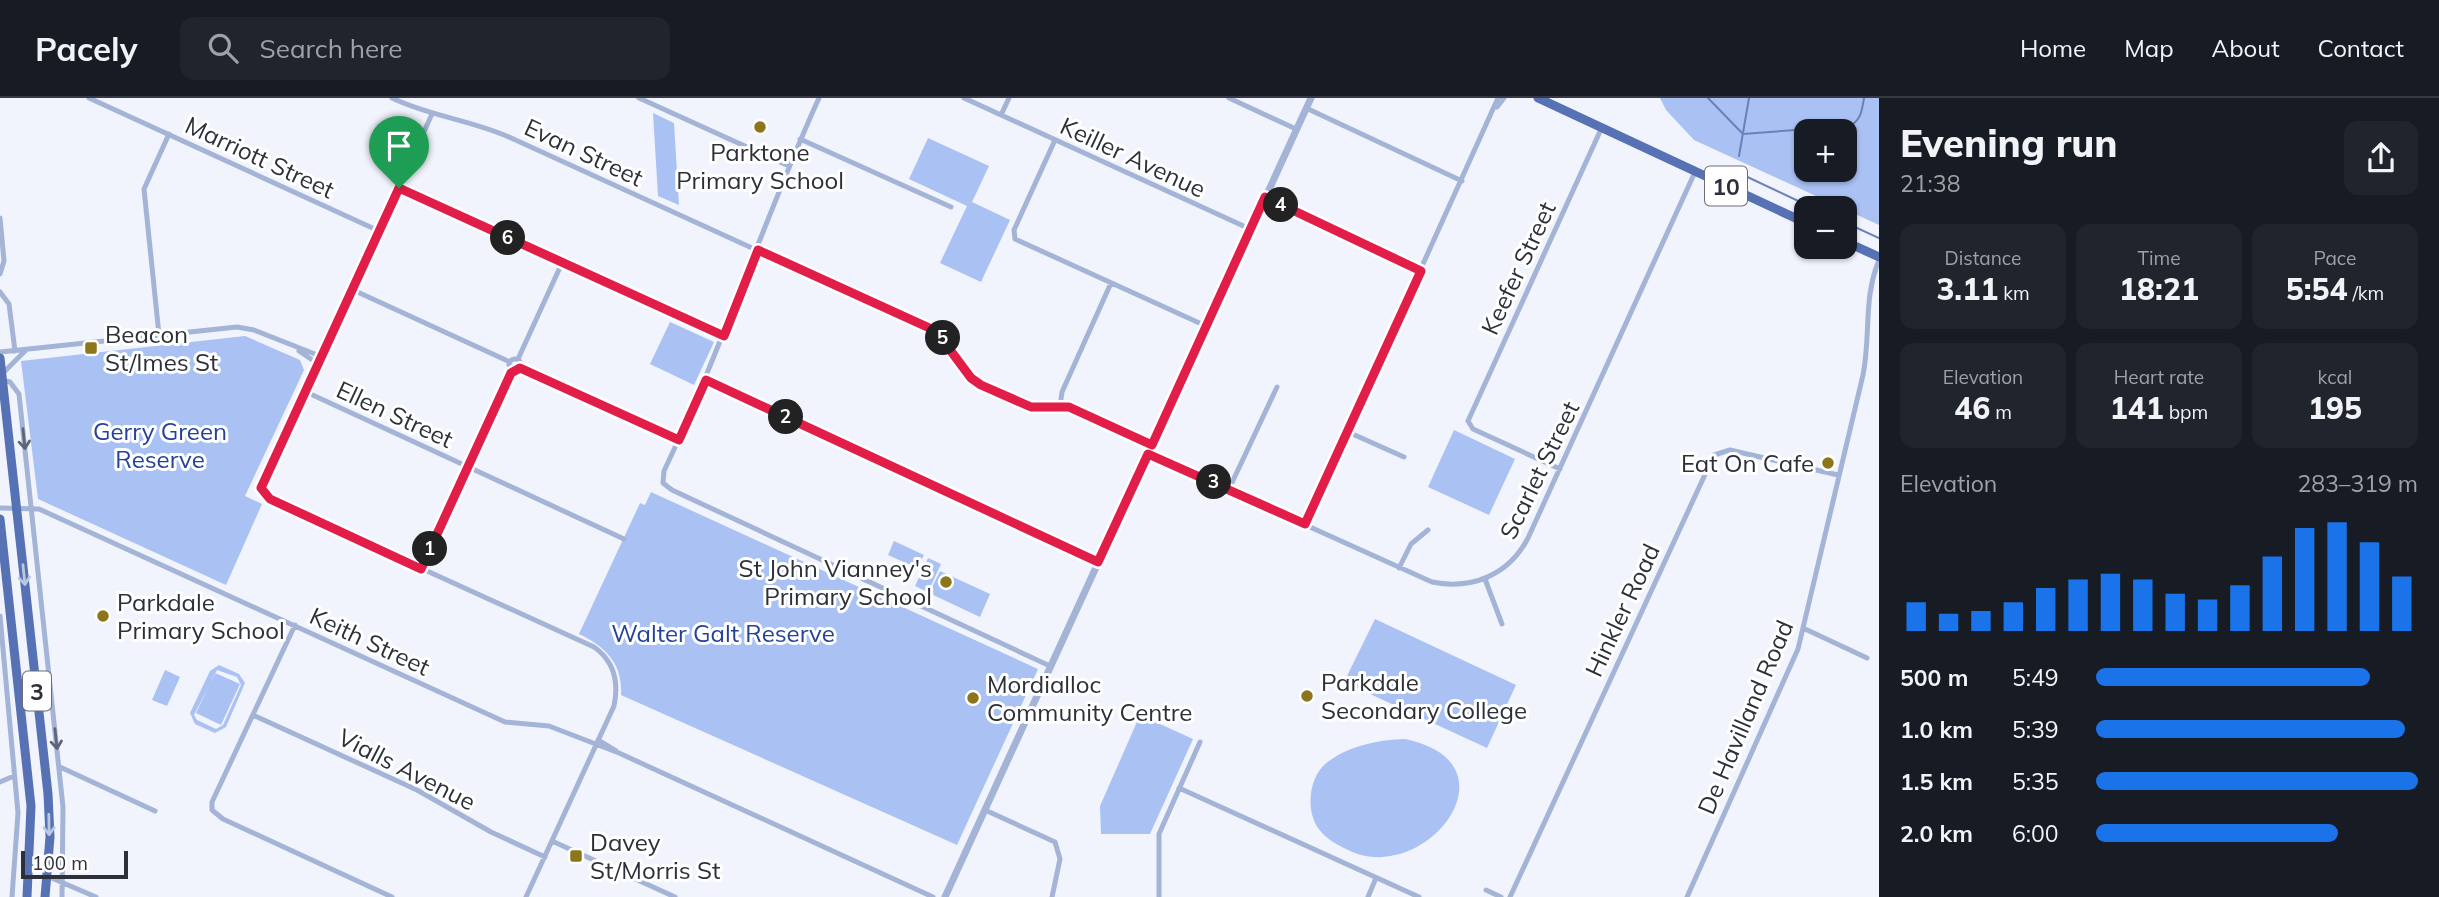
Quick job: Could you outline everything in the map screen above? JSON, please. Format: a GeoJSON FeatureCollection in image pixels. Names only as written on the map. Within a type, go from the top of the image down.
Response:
{"type":"FeatureCollection","features":[{"type":"Feature","properties":{"kind":"highway","name":"10"},"geometry":{"type":"LineString","coordinates":[[1538,98],[1794,217]]}},
{"type":"Feature","properties":{"kind":"highway"},"geometry":{"type":"LineString","coordinates":[[1857,247],[1879,258]]}},
{"type":"Feature","properties":{"kind":"highway","name":"3"},"geometry":{"type":"LineString","coordinates":[[0,358],[48,785],[45,897]]}},
{"type":"Feature","properties":{"kind":"highway","name":"3"},"geometry":{"type":"LineString","coordinates":[[0,519],[31,806],[27,897]]}},
{"type":"Feature","properties":{"kind":"street","name":"Marriott Street"},"geometry":{"type":"LineString","coordinates":[[89,98],[379,231]]}},
{"type":"Feature","properties":{"kind":"street","name":"Evan Street"},"geometry":{"type":"LineString","coordinates":[[392,98],[432,114],[494,130],[936,331],[971,378],[981,385],[1031,407],[1060,406]]}},
{"type":"Feature","properties":{"kind":"street"},"geometry":{"type":"LineString","coordinates":[[639,98],[789,166]]}},
{"type":"Feature","properties":{"kind":"street"},"geometry":{"type":"LineString","coordinates":[[819,98],[789,166],[706,380],[663,475],[665,486],[1050,666]]}},
{"type":"Feature","properties":{"kind":"street","name":"Keiller Avenue"},"geometry":{"type":"LineString","coordinates":[[964,98],[1250,229]]}},
{"type":"Feature","properties":{"kind":"street"},"geometry":{"type":"LineString","coordinates":[[1001,115],[1009,98]]}},
{"type":"Feature","properties":{"kind":"street"},"geometry":{"type":"LineString","coordinates":[[1229,98],[1296,129]]}},
{"type":"Feature","properties":{"kind":"street"},"geometry":{"type":"LineString","coordinates":[[945,897],[1311,98]]}},
{"type":"Feature","properties":{"kind":"street"},"geometry":{"type":"LineString","coordinates":[[1305,524],[1495,110],[1498,98]]}},
{"type":"Feature","properties":{"kind":"street"},"geometry":{"type":"LineString","coordinates":[[1495,110],[1504,98]]}},
{"type":"Feature","properties":{"kind":"street"},"geometry":{"type":"LineString","coordinates":[[1306,108],[1462,181]]}},
{"type":"Feature","properties":{"kind":"street"},"geometry":{"type":"LineString","coordinates":[[432,114],[264,478],[261,491],[270,499],[601,652],[613,668],[616,687],[614,706],[526,897]]}},
{"type":"Feature","properties":{"kind":"street","name":"Keefer Street"},"geometry":{"type":"LineString","coordinates":[[1560,469],[1473,429],[1468,423],[1602,127]]}},
{"type":"Feature","properties":{"kind":"street"},"geometry":{"type":"LineString","coordinates":[[159,335],[144,190],[169,134]]}},
{"type":"Feature","properties":{"kind":"street"},"geometry":{"type":"LineString","coordinates":[[800,139],[951,207]]}},
{"type":"Feature","properties":{"kind":"street"},"geometry":{"type":"LineString","coordinates":[[1055,140],[1013,236],[1019,242],[1206,326]]}},
{"type":"Feature","properties":{"kind":"street","name":"Scarlet Street"},"geometry":{"type":"LineString","coordinates":[[1060,406],[1176,465],[1432,582],[1448,585],[1485,579],[1503,569],[1521,550],[1695,172]]}},
{"type":"Feature","properties":{"kind":"street"},"geometry":{"type":"LineString","coordinates":[[399,188],[724,336]]}},
{"type":"Feature","properties":{"kind":"street"},"geometry":{"type":"LineString","coordinates":[[1265,197],[1421,271]]}},
{"type":"Feature","properties":{"kind":"street"},"geometry":{"type":"LineString","coordinates":[[0,218],[5,261],[0,274]]}},
{"type":"Feature","properties":{"kind":"street","name":"De Havilland Road"},"geometry":{"type":"LineString","coordinates":[[1687,897],[1798,649],[1864,367],[1868,298],[1879,258]]}},
{"type":"Feature","properties":{"kind":"street"},"geometry":{"type":"LineString","coordinates":[[520,368],[518,359],[562,263]]}},
{"type":"Feature","properties":{"kind":"street"},"geometry":{"type":"LineString","coordinates":[[1060,406],[1062,392],[1111,283]]}},
{"type":"Feature","properties":{"kind":"street"},"geometry":{"type":"LineString","coordinates":[[351,289],[510,362],[513,370],[421,569]]}},
{"type":"Feature","properties":{"kind":"street"},"geometry":{"type":"LineString","coordinates":[[0,292],[9,304],[15,351]]}},
{"type":"Feature","properties":{"kind":"street"},"geometry":{"type":"LineString","coordinates":[[0,352],[244,327],[320,356]]}},
{"type":"Feature","properties":{"kind":"street"},"geometry":{"type":"LineString","coordinates":[[295,348],[317,363]]}},
{"type":"Feature","properties":{"kind":"street"},"geometry":{"type":"LineString","coordinates":[[26,350],[2,377],[19,394],[60,767],[65,827],[62,897]]}},
{"type":"Feature","properties":{"kind":"street"},"geometry":{"type":"LineString","coordinates":[[510,362],[518,359]]}},
{"type":"Feature","properties":{"kind":"street"},"geometry":{"type":"LineString","coordinates":[[513,370],[520,368],[679,440]]}},
{"type":"Feature","properties":{"kind":"street"},"geometry":{"type":"LineString","coordinates":[[706,380],[1098,562]]}},
{"type":"Feature","properties":{"kind":"street"},"geometry":{"type":"LineString","coordinates":[[1229,489],[1277,387]]}},
{"type":"Feature","properties":{"kind":"street","name":"Ellen Street"},"geometry":{"type":"LineString","coordinates":[[304,391],[624,539]]}},
{"type":"Feature","properties":{"kind":"street"},"geometry":{"type":"LineString","coordinates":[[1348,432],[1404,457]]}},
{"type":"Feature","properties":{"kind":"street","name":"Hinkler Road"},"geometry":{"type":"LineString","coordinates":[[1510,897],[1714,454],[1730,450],[1838,475]]}},
{"type":"Feature","properties":{"kind":"street","name":"Keith Street"},"geometry":{"type":"LineString","coordinates":[[0,508],[32,508],[505,722],[545,725],[619,753],[933,897]]}},
{"type":"Feature","properties":{"kind":"street"},"geometry":{"type":"LineString","coordinates":[[1399,568],[1410,544],[1427,530]]}},
{"type":"Feature","properties":{"kind":"street"},"geometry":{"type":"LineString","coordinates":[[1485,579],[1502,624]]}},
{"type":"Feature","properties":{"kind":"street"},"geometry":{"type":"LineString","coordinates":[[0,617],[1,663],[18,825],[12,897]]}},
{"type":"Feature","properties":{"kind":"street"},"geometry":{"type":"LineString","coordinates":[[295,625],[212,802],[212,810],[223,819],[392,897]]}},
{"type":"Feature","properties":{"kind":"street"},"geometry":{"type":"LineString","coordinates":[[1803,628],[1867,658]]}},
{"type":"Feature","properties":{"kind":"street"},"geometry":{"type":"LineString","coordinates":[[1,663],[16,662]]}},
{"type":"Feature","properties":{"kind":"street","name":"Vialls Avenue"},"geometry":{"type":"LineString","coordinates":[[253,715],[421,792],[491,832],[545,857]]}},
{"type":"Feature","properties":{"kind":"street"},"geometry":{"type":"LineString","coordinates":[[1166,897],[1158,895],[1158,838],[1200,742]]}},
{"type":"Feature","properties":{"kind":"street"},"geometry":{"type":"LineString","coordinates":[[60,767],[155,811]]}},
{"type":"Feature","properties":{"kind":"street"},"geometry":{"type":"LineString","coordinates":[[0,782],[14,776]]}},
{"type":"Feature","properties":{"kind":"street"},"geometry":{"type":"LineString","coordinates":[[1179,788],[1419,897]]}},
{"type":"Feature","properties":{"kind":"street"},"geometry":{"type":"LineString","coordinates":[[985,810],[1055,842],[1060,859],[1052,897]]}},
{"type":"Feature","properties":{"kind":"street"},"geometry":{"type":"LineString","coordinates":[[552,841],[675,897]]}},
{"type":"Feature","properties":{"kind":"street"},"geometry":{"type":"LineString","coordinates":[[47,876],[96,897]]}},
{"type":"Feature","properties":{"kind":"street"},"geometry":{"type":"LineString","coordinates":[[1368,897],[1377,877]]}},
{"type":"Feature","properties":{"kind":"street"},"geometry":{"type":"LineString","coordinates":[[1486,890],[1501,897]]}},
{"type":"Feature","properties":{"kind":"green space"},"geometry":{"type":"Polygon","coordinates":[[[1660,98],[1879,98],[1879,225],[1857,215],[1857,196],[1816,196],[1694,140],[1666,110],[1660,98]]]}},
{"type":"Feature","properties":{"kind":"green space"},"geometry":{"type":"Polygon","coordinates":[[[653,113],[674,123],[679,205],[658,196],[653,113]]]}},
{"type":"Feature","properties":{"kind":"green space"},"geometry":{"type":"Polygon","coordinates":[[[928,138],[989,166],[972,202],[1010,220],[981,282],[940,263],[967,206],[909,179],[928,138]]]}},
{"type":"Feature","properties":{"kind":"green space"},"geometry":{"type":"Polygon","coordinates":[[[670,322],[714,342],[694,385],[650,364],[670,322]]]}},
{"type":"Feature","properties":{"kind":"green space","name":"Gerry Green Reserve"},"geometry":{"type":"Polygon","coordinates":[[[245,336],[300,360],[304,370],[245,496],[262,504],[226,585],[38,499],[21,361],[245,336]]]}},
{"type":"Feature","properties":{"kind":"green space"},"geometry":{"type":"Polygon","coordinates":[[[1454,430],[1515,459],[1489,515],[1428,487],[1454,430]]]}},
{"type":"Feature","properties":{"kind":"green space","name":"Walter Galt Reserve"},"geometry":{"type":"Polygon","coordinates":[[[651,492],[1038,669],[957,845],[621,695],[619,674],[611,658],[579,634],[640,503],[645,505],[651,492]]]}},
{"type":"Feature","properties":{"kind":"green space"},"geometry":{"type":"Polygon","coordinates":[[[894,541],[924,555],[917,568],[888,555],[894,541]]]}},
{"type":"Feature","properties":{"kind":"green space"},"geometry":{"type":"Polygon","coordinates":[[[928,558],[941,564],[928,592],[915,586],[928,558]]]}},
{"type":"Feature","properties":{"kind":"green space"},"geometry":{"type":"Polygon","coordinates":[[[940,571],[990,594],[980,617],[929,593],[940,571]]]}},
{"type":"Feature","properties":{"kind":"green space"},"geometry":{"type":"Polygon","coordinates":[[[1375,619],[1516,685],[1487,748],[1355,687],[1347,676],[1375,619]]]}},
{"type":"Feature","properties":{"kind":"green space"},"geometry":{"type":"Polygon","coordinates":[[[219,665],[239,674],[245,683],[226,727],[215,733],[195,724],[190,713],[210,671],[219,665]],[[217,670],[194,715],[197,720],[216,729],[223,725],[241,685],[237,677],[217,670]]]}},
{"type":"Feature","properties":{"kind":"green space"},"geometry":{"type":"Polygon","coordinates":[[[165,670],[180,677],[167,706],[152,700],[165,670]]]}},
{"type":"Feature","properties":{"kind":"green space"},"geometry":{"type":"Polygon","coordinates":[[[215,673],[240,684],[221,725],[196,713],[215,673]]]}},
{"type":"Feature","properties":{"kind":"green space"},"geometry":{"type":"Polygon","coordinates":[[[1140,715],[1193,739],[1150,834],[1101,834],[1100,806],[1140,715]]]}},
{"type":"Feature","properties":{"kind":"green space"},"geometry":{"type":"Polygon","coordinates":[[[1405,739],[1439,752],[1456,772],[1459,795],[1449,818],[1431,838],[1406,852],[1377,857],[1348,850],[1328,838],[1314,820],[1310,802],[1313,783],[1322,767],[1356,747],[1405,739]]]}},
{"type":"Feature","properties":{"kind":"waterway"},"geometry":{"type":"LineString","coordinates":[[1708,98],[1743,134],[1849,126],[1862,111],[1864,98]]}},
{"type":"Feature","properties":{"kind":"waterway"},"geometry":{"type":"LineString","coordinates":[[1739,156],[1749,98]]}},
{"type":"Feature","properties":{"kind":"waterway"},"geometry":{"type":"LineString","coordinates":[[1738,168],[1739,173],[1794,199]]}},
{"type":"Feature","properties":{"kind":"waterway"},"geometry":{"type":"LineString","coordinates":[[1857,228],[1879,238]]}},
{"type":"Feature","properties":{"kind":"place","name":"Parktone Primary School"},"geometry":{"type":"Point","coordinates":[760,127]}},
{"type":"Feature","properties":{"kind":"place","name":"Beacon St/Imes St"},"geometry":{"type":"Point","coordinates":[91,348]}},
{"type":"Feature","properties":{"kind":"place","name":"Eat On Cafe"},"geometry":{"type":"Point","coordinates":[1828,463]}},
{"type":"Feature","properties":{"kind":"place","name":"St John Vianney's Primary School"},"geometry":{"type":"Point","coordinates":[946,582]}},
{"type":"Feature","properties":{"kind":"place","name":"Parkdale Primary School"},"geometry":{"type":"Point","coordinates":[103,616]}},
{"type":"Feature","properties":{"kind":"place","name":"Parkdale Secondary College"},"geometry":{"type":"Point","coordinates":[1307,696]}},
{"type":"Feature","properties":{"kind":"place","name":"Mordialloc Community Centre"},"geometry":{"type":"Point","coordinates":[973,698]}},
{"type":"Feature","properties":{"kind":"place","name":"Davey St/Morris St"},"geometry":{"type":"Point","coordinates":[576,856]}},
{"type":"Feature","properties":{"kind":"route"},"geometry":{"type":"LineString","coordinates":[[399,188],[724,336],[758,250],[936,331],[971,378],[981,385],[1031,407],[1069,407],[1152,445],[1265,197],[1421,271],[1305,524],[1148,454],[1098,562],[706,380],[679,440],[520,368],[511,373],[421,569],[270,499],[263,494],[261,488],[399,188]]}}]}
